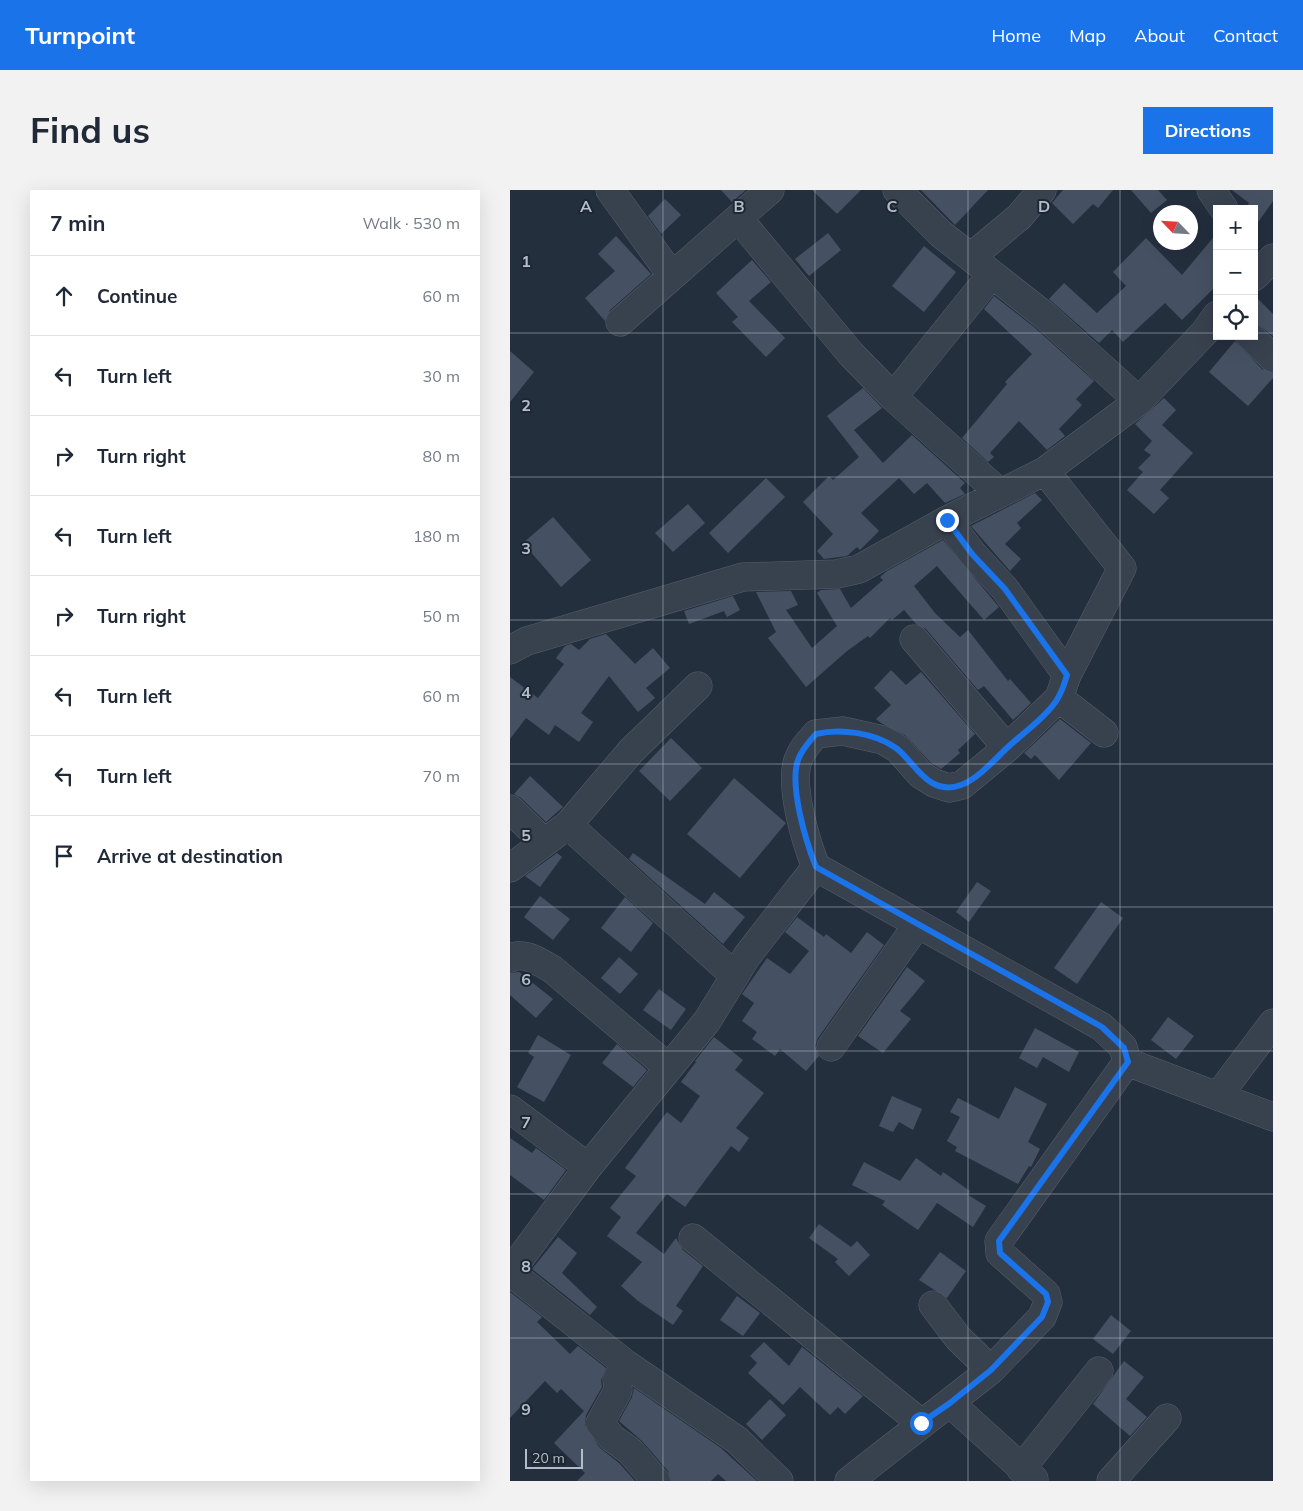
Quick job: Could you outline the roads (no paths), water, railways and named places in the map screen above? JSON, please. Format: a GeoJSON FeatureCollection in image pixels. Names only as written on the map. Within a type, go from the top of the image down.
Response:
{"type":"FeatureCollection","features":[{"type":"Feature","properties":{"kind":"street"},"geometry":{"type":"LineString","coordinates":[[610,190],[672,276]]}},
{"type":"Feature","properties":{"kind":"street"},"geometry":{"type":"LineString","coordinates":[[620,322],[770,190]]}},
{"type":"Feature","properties":{"kind":"street"},"geometry":{"type":"LineString","coordinates":[[897,190],[941,234],[1044,315],[1139,401]]}},
{"type":"Feature","properties":{"kind":"street"},"geometry":{"type":"LineString","coordinates":[[971,257],[1019,217],[1042,190]]}},
{"type":"Feature","properties":{"kind":"street"},"geometry":{"type":"LineString","coordinates":[[1210,190],[1221,205]]}},
{"type":"Feature","properties":{"kind":"street"},"geometry":{"type":"LineString","coordinates":[[738,218],[851,354],[893,397],[1000,493]]}},
{"type":"Feature","properties":{"kind":"street"},"geometry":{"type":"LineString","coordinates":[[893,397],[992,274]]}},
{"type":"Feature","properties":{"kind":"street"},"geometry":{"type":"LineString","coordinates":[[510,650],[527,640],[742,577],[837,574],[859,569],[947,520],[1045,471],[1139,401],[1204,333],[1213,321]]}},
{"type":"Feature","properties":{"kind":"street"},"geometry":{"type":"LineString","coordinates":[[1254,340],[1273,358]]}},
{"type":"Feature","properties":{"kind":"street"},"geometry":{"type":"LineString","coordinates":[[1045,471],[1122,568],[1063,686],[1006,748],[962,785],[949,788],[934,783],[920,774],[898,749],[883,740],[843,731],[816,734],[804,747],[798,761],[796,778],[802,825],[806,844],[816,867],[1102,1027],[1124,1048],[1128,1062]]}},
{"type":"Feature","properties":{"kind":"street"},"geometry":{"type":"LineString","coordinates":[[947,520],[972,554],[1005,589],[1063,686],[1104,733]]}},
{"type":"Feature","properties":{"kind":"street"},"geometry":{"type":"LineString","coordinates":[[914,640],[1006,748]]}},
{"type":"Feature","properties":{"kind":"street"},"geometry":{"type":"LineString","coordinates":[[510,868],[568,825],[632,751],[698,686]]}},
{"type":"Feature","properties":{"kind":"street"},"geometry":{"type":"LineString","coordinates":[[510,809],[544,842]]}},
{"type":"Feature","properties":{"kind":"street"},"geometry":{"type":"LineString","coordinates":[[568,825],[735,976]]}},
{"type":"Feature","properties":{"kind":"street"},"geometry":{"type":"LineString","coordinates":[[779,1481],[736,1440],[626,1364],[510,1272],[588,1168],[707,1022],[748,956],[816,867]]}},
{"type":"Feature","properties":{"kind":"street"},"geometry":{"type":"LineString","coordinates":[[831,1046],[917,925]]}},
{"type":"Feature","properties":{"kind":"street"},"geometry":{"type":"LineString","coordinates":[[510,958],[516,955],[531,958],[552,969],[669,1068]]}},
{"type":"Feature","properties":{"kind":"street"},"geometry":{"type":"LineString","coordinates":[[1218,1096],[1273,1023]]}},
{"type":"Feature","properties":{"kind":"street"},"geometry":{"type":"LineString","coordinates":[[1128,1062],[1273,1117]]}},
{"type":"Feature","properties":{"kind":"street"},"geometry":{"type":"LineString","coordinates":[[849,1481],[991,1370],[1042,1317],[1048,1302],[1046,1294],[1000,1253],[999,1241],[1128,1062]]}},
{"type":"Feature","properties":{"kind":"street"},"geometry":{"type":"LineString","coordinates":[[510,1109],[588,1168]]}},
{"type":"Feature","properties":{"kind":"street"},"geometry":{"type":"LineString","coordinates":[[693,1238],[921,1423]]}},
{"type":"Feature","properties":{"kind":"street"},"geometry":{"type":"LineString","coordinates":[[933,1305],[958,1338],[991,1370]]}},
{"type":"Feature","properties":{"kind":"street"},"geometry":{"type":"LineString","coordinates":[[626,1364],[617,1379],[618,1390],[600,1423],[612,1438],[630,1451],[656,1481]]}},
{"type":"Feature","properties":{"kind":"street"},"geometry":{"type":"LineString","coordinates":[[950,1403],[1028,1475],[1099,1370]]}},
{"type":"Feature","properties":{"kind":"street"},"geometry":{"type":"LineString","coordinates":[[1110,1481],[1167,1418]]}}]}
